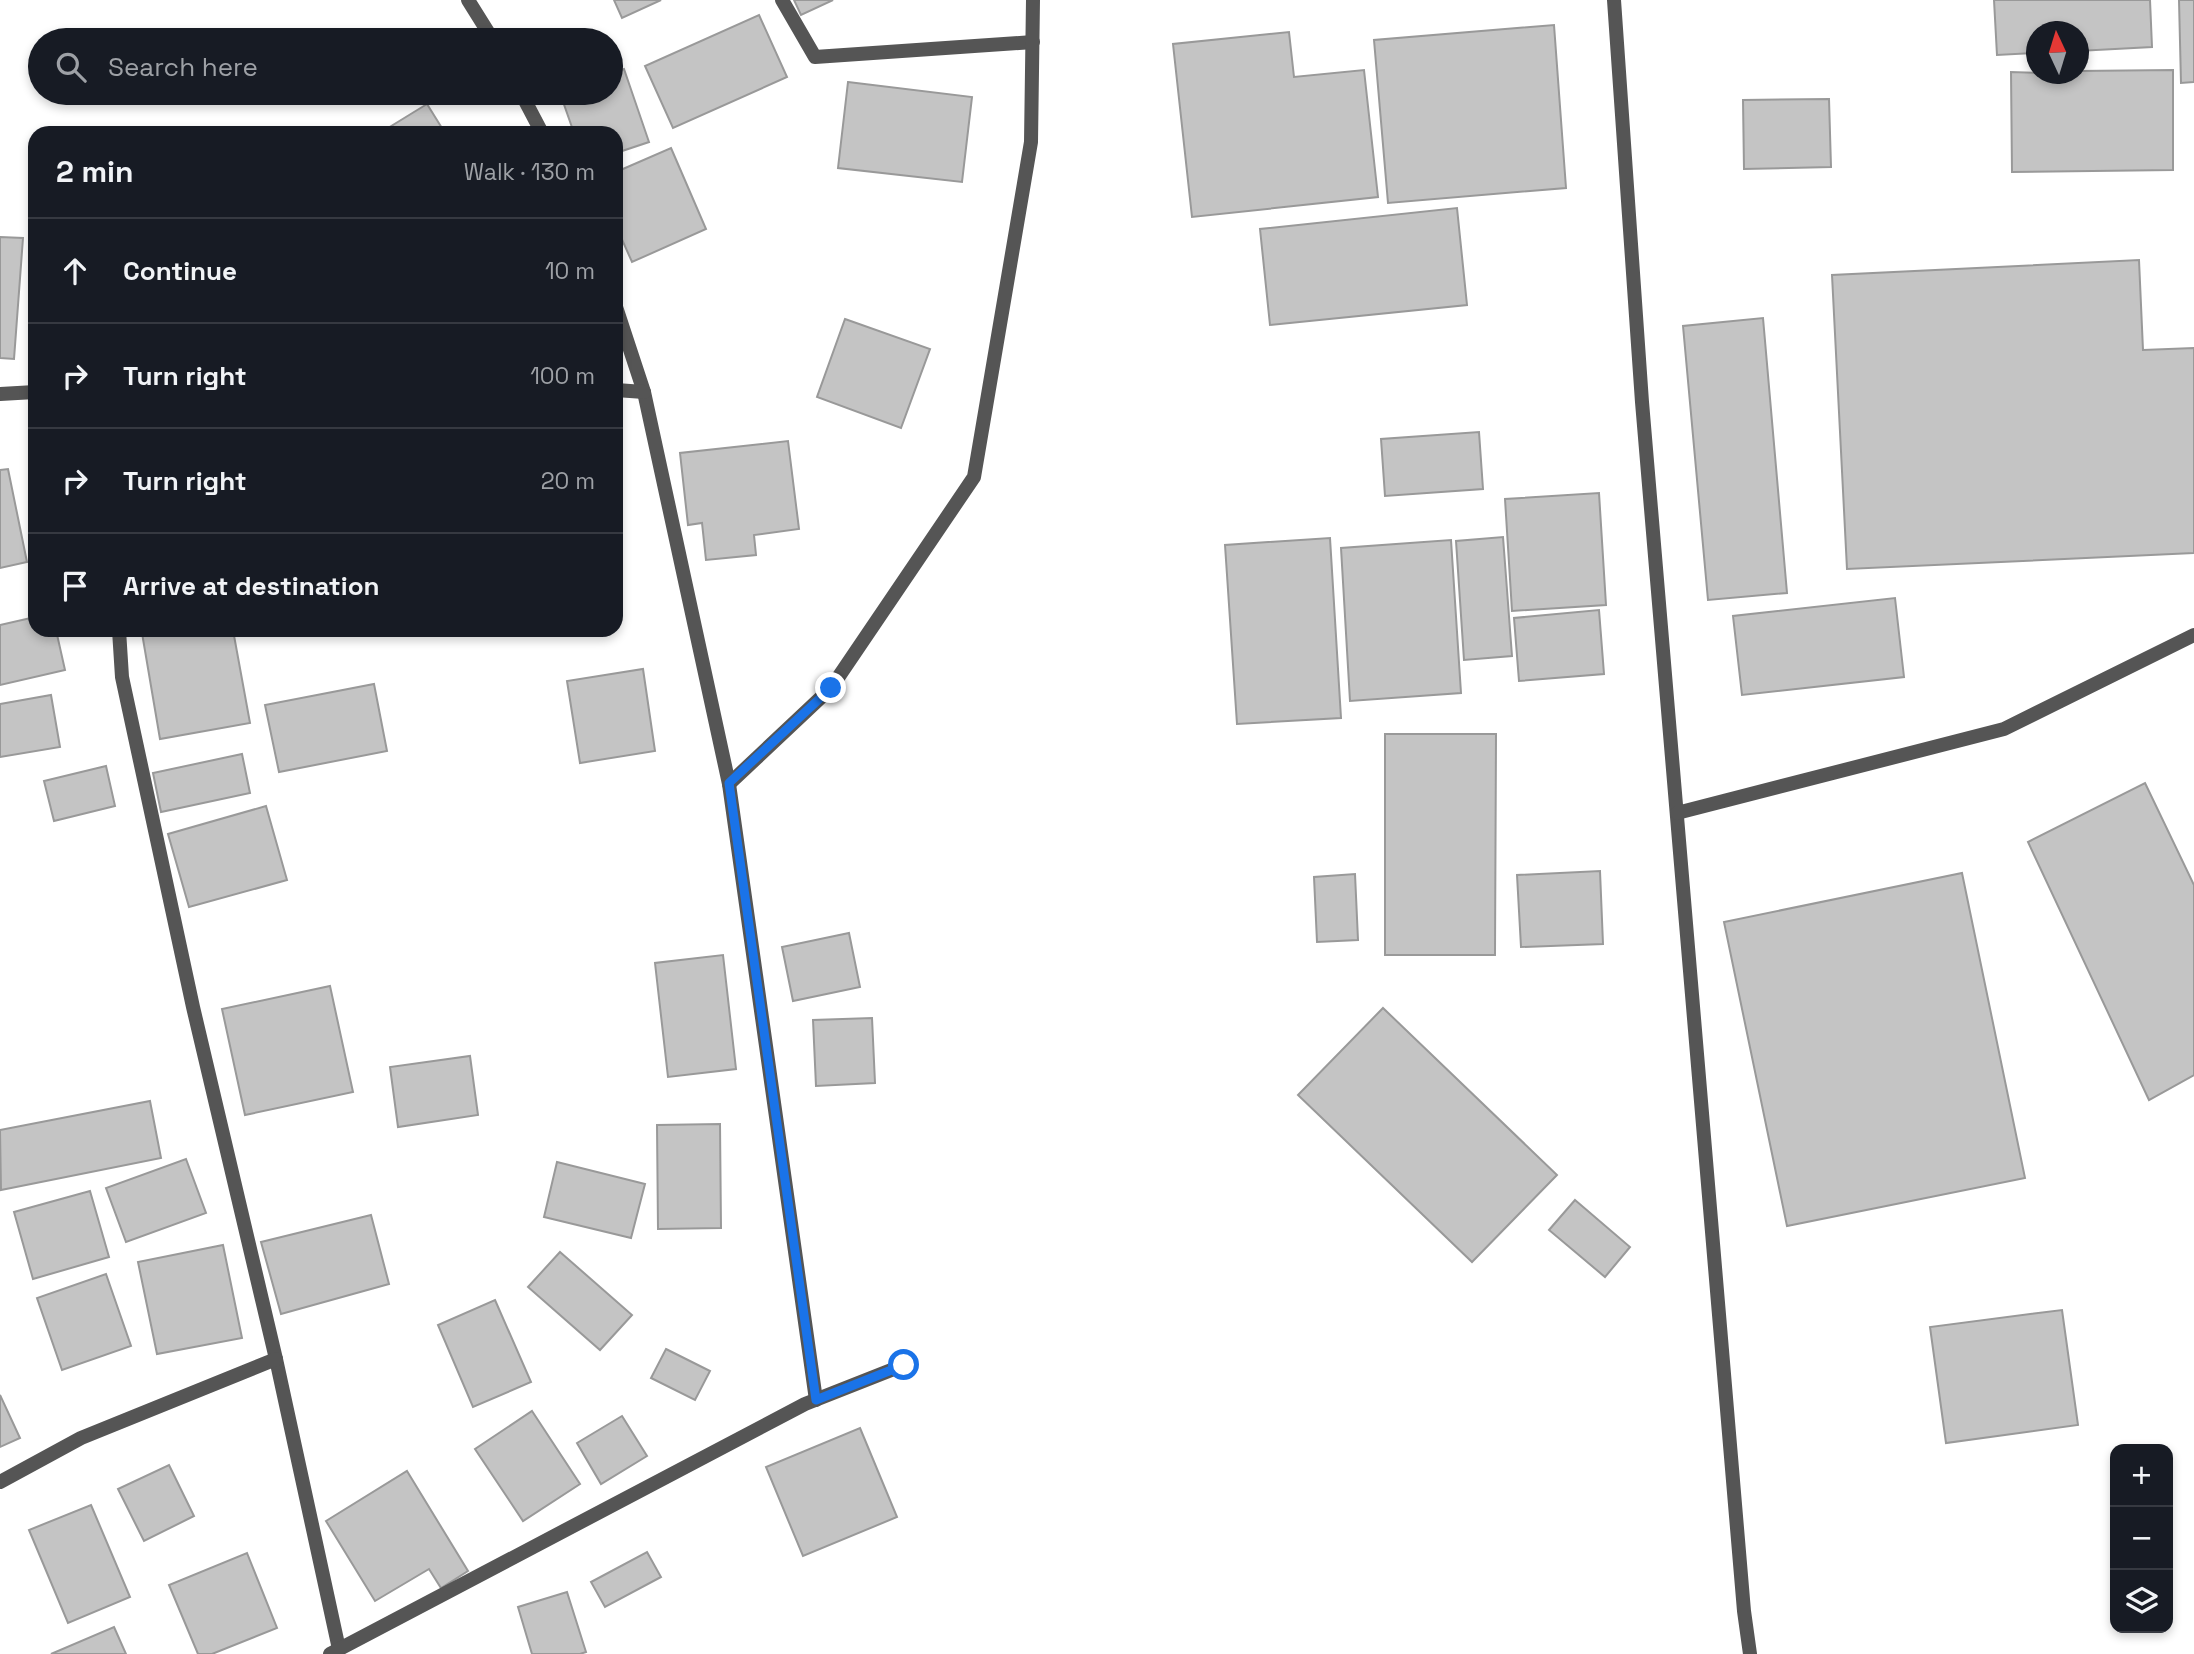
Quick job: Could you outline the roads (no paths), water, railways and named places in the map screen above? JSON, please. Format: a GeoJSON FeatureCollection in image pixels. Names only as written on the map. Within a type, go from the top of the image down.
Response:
{"type":"FeatureCollection","features":[{"type":"Feature","properties":{"kind":"street"},"geometry":{"type":"LineString","coordinates":[[468,0],[486,28]]}},
{"type":"Feature","properties":{"kind":"street"},"geometry":{"type":"LineString","coordinates":[[782,0],[815,57],[1033,42]]}},
{"type":"Feature","properties":{"kind":"street"},"geometry":{"type":"LineString","coordinates":[[729,783],[831,688],[974,477],[1031,142],[1033,0]]}},
{"type":"Feature","properties":{"kind":"street"},"geometry":{"type":"LineString","coordinates":[[1614,0],[1642,402],[1743,1598],[1750,1654]]}},
{"type":"Feature","properties":{"kind":"street"},"geometry":{"type":"LineString","coordinates":[[527,105],[538,126]]}},
{"type":"Feature","properties":{"kind":"street"},"geometry":{"type":"LineString","coordinates":[[623,328],[644,392],[729,783],[816,1400]]}},
{"type":"Feature","properties":{"kind":"street"},"geometry":{"type":"LineString","coordinates":[[623,390],[644,392]]}},
{"type":"Feature","properties":{"kind":"street"},"geometry":{"type":"LineString","coordinates":[[0,394],[28,392]]}},
{"type":"Feature","properties":{"kind":"street"},"geometry":{"type":"LineString","coordinates":[[1677,813],[2004,729],[2194,635]]}},
{"type":"Feature","properties":{"kind":"street"},"geometry":{"type":"LineString","coordinates":[[119,637],[122,677],[144,782],[193,1007],[276,1359],[335,1651],[816,1400],[904,1365]]}},
{"type":"Feature","properties":{"kind":"street"},"geometry":{"type":"LineString","coordinates":[[0,1482],[81,1438],[276,1359]]}}]}
